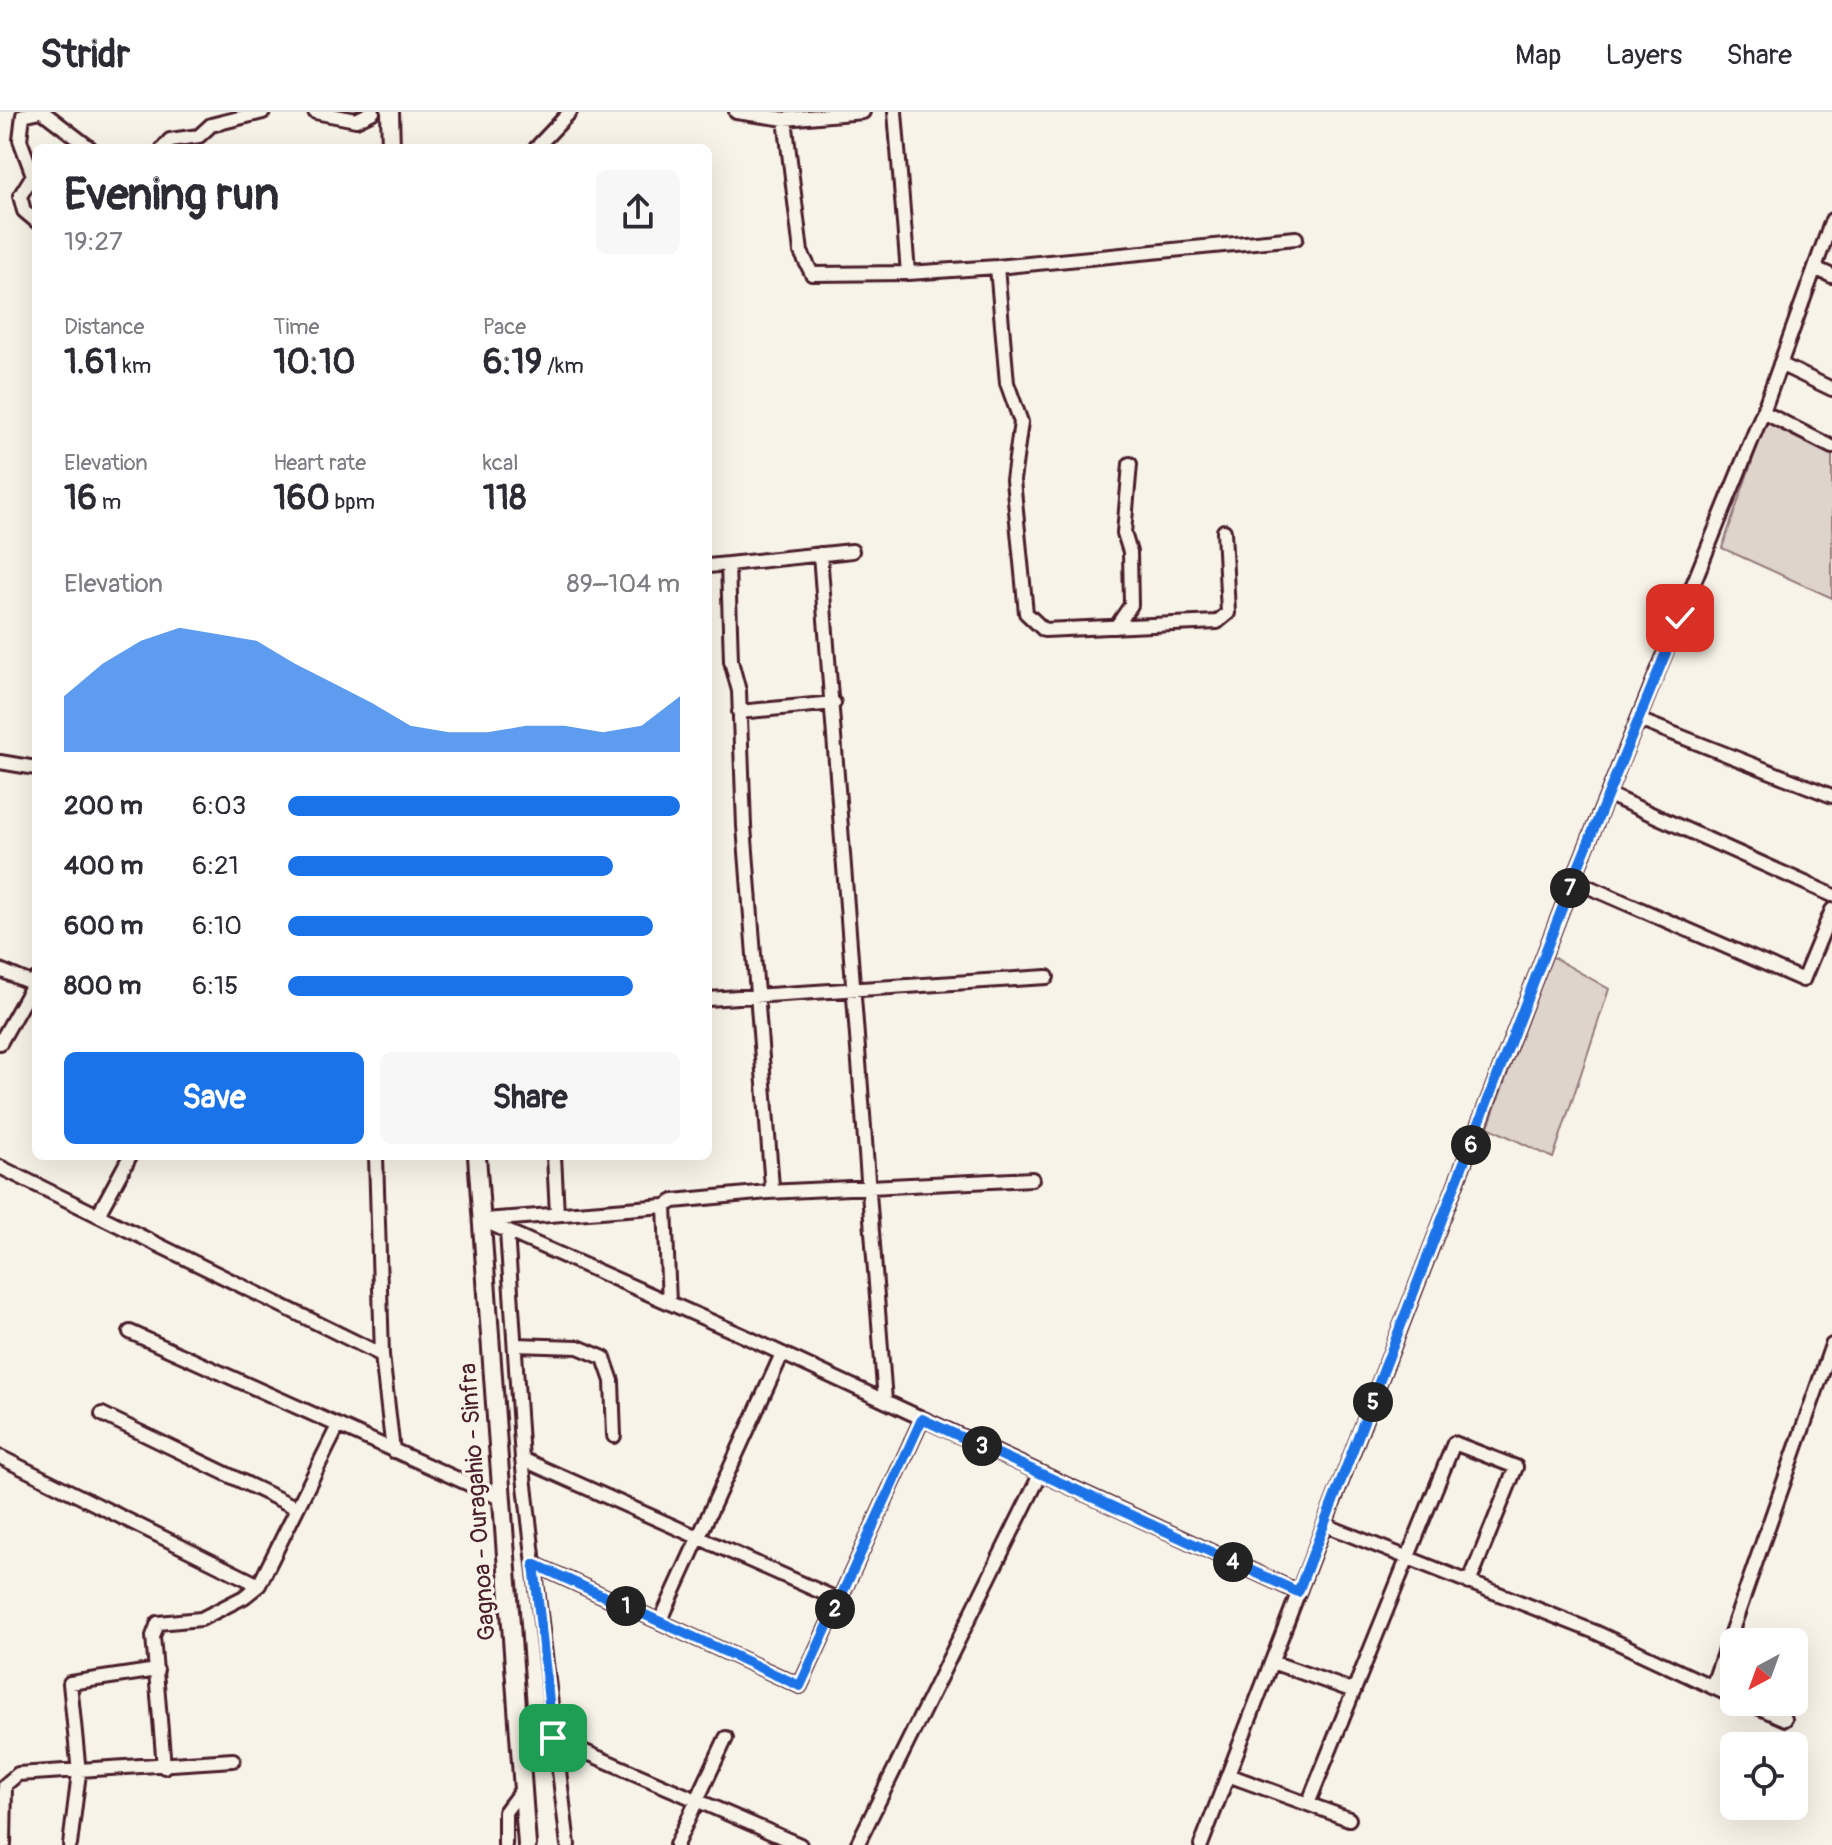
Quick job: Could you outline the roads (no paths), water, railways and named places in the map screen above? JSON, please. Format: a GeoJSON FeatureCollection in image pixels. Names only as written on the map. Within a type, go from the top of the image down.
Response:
{"type":"FeatureCollection","features":[{"type":"Feature","properties":{"kind":"main road"},"geometry":{"type":"LineString","coordinates":[[390,112],[391,144]]}},
{"type":"Feature","properties":{"kind":"main road","name":"Gagnoa - Ouragahio - Sinfra"},"geometry":{"type":"LineString","coordinates":[[477,1160],[527,1845]]}},
{"type":"Feature","properties":{"kind":"street"},"geometry":{"type":"LineString","coordinates":[[32,172],[20,140],[23,115],[36,112]]}},
{"type":"Feature","properties":{"kind":"street"},"geometry":{"type":"LineString","coordinates":[[43,112],[85,144]]}},
{"type":"Feature","properties":{"kind":"street"},"geometry":{"type":"LineString","coordinates":[[166,144],[170,140],[199,136],[211,125],[263,112]]}},
{"type":"Feature","properties":{"kind":"street"},"geometry":{"type":"LineString","coordinates":[[315,112],[356,120],[373,112]]}},
{"type":"Feature","properties":{"kind":"street"},"geometry":{"type":"LineString","coordinates":[[540,144],[570,112]]}},
{"type":"Feature","properties":{"kind":"street"},"geometry":{"type":"LineString","coordinates":[[736,112],[785,119],[863,112]]}},
{"type":"Feature","properties":{"kind":"street"},"geometry":{"type":"LineString","coordinates":[[895,112],[908,273]]}},
{"type":"Feature","properties":{"kind":"street"},"geometry":{"type":"LineString","coordinates":[[785,119],[801,252],[812,274],[908,273],[997,267],[1296,238]]}},
{"type":"Feature","properties":{"kind":"street"},"geometry":{"type":"LineString","coordinates":[[32,177],[20,196],[24,211],[32,218]]}},
{"type":"Feature","properties":{"kind":"street"},"geometry":{"type":"LineString","coordinates":[[1201,1845],[1573,880],[1763,412],[1832,220]]}},
{"type":"Feature","properties":{"kind":"street"},"geometry":{"type":"LineString","coordinates":[[997,267],[1007,383],[1021,422],[1013,480],[1026,613],[1044,630],[1217,622],[1228,613],[1224,531]]}},
{"type":"Feature","properties":{"kind":"street"},"geometry":{"type":"LineString","coordinates":[[1815,268],[1832,276]]}},
{"type":"Feature","properties":{"kind":"street"},"geometry":{"type":"LineString","coordinates":[[1780,364],[1832,389]]}},
{"type":"Feature","properties":{"kind":"street"},"geometry":{"type":"LineString","coordinates":[[1763,412],[1832,447]]}},
{"type":"Feature","properties":{"kind":"street"},"geometry":{"type":"LineString","coordinates":[[1116,627],[1131,605],[1130,552],[1124,533],[1130,464]]}},
{"type":"Feature","properties":{"kind":"street"},"geometry":{"type":"LineString","coordinates":[[712,566],[852,551]]}},
{"type":"Feature","properties":{"kind":"street"},"geometry":{"type":"LineString","coordinates":[[820,554],[834,703],[885,1401]]}},
{"type":"Feature","properties":{"kind":"street"},"geometry":{"type":"LineString","coordinates":[[728,564],[731,661],[739,691],[772,1187],[768,1192]]}},
{"type":"Feature","properties":{"kind":"street"},"geometry":{"type":"LineString","coordinates":[[739,712],[834,703]]}},
{"type":"Feature","properties":{"kind":"street"},"geometry":{"type":"LineString","coordinates":[[1639,720],[1832,796]]}},
{"type":"Feature","properties":{"kind":"street"},"geometry":{"type":"LineString","coordinates":[[0,762],[32,767]]}},
{"type":"Feature","properties":{"kind":"street"},"geometry":{"type":"LineString","coordinates":[[1609,795],[1832,895]]}},
{"type":"Feature","properties":{"kind":"street"},"geometry":{"type":"LineString","coordinates":[[1573,880],[1803,980],[1832,910]]}},
{"type":"Feature","properties":{"kind":"street"},"geometry":{"type":"LineString","coordinates":[[0,970],[32,982]]}},
{"type":"Feature","properties":{"kind":"street"},"geometry":{"type":"LineString","coordinates":[[712,999],[1047,977]]}},
{"type":"Feature","properties":{"kind":"street"},"geometry":{"type":"LineString","coordinates":[[0,1043],[32,988]]}},
{"type":"Feature","properties":{"kind":"street"},"geometry":{"type":"LineString","coordinates":[[98,1215],[128,1160]]}},
{"type":"Feature","properties":{"kind":"street"},"geometry":{"type":"LineString","coordinates":[[376,1160],[382,1355],[393,1451]]}},
{"type":"Feature","properties":{"kind":"street"},"geometry":{"type":"LineString","coordinates":[[554,1160],[557,1214]]}},
{"type":"Feature","properties":{"kind":"street"},"geometry":{"type":"LineString","coordinates":[[0,1167],[382,1355]]}},
{"type":"Feature","properties":{"kind":"street"},"geometry":{"type":"LineString","coordinates":[[482,1220],[665,1206],[674,1201],[768,1192],[1032,1179]]}},
{"type":"Feature","properties":{"kind":"street"},"geometry":{"type":"LineString","coordinates":[[665,1206],[669,1303]]}},
{"type":"Feature","properties":{"kind":"street"},"geometry":{"type":"LineString","coordinates":[[482,1220],[782,1354],[1298,1592]]}},
{"type":"Feature","properties":{"kind":"street"},"geometry":{"type":"LineString","coordinates":[[507,1231],[522,1459],[553,1738],[570,1844]]}},
{"type":"Feature","properties":{"kind":"street"},"geometry":{"type":"LineString","coordinates":[[130,1332],[500,1498]]}},
{"type":"Feature","properties":{"kind":"street"},"geometry":{"type":"LineString","coordinates":[[515,1345],[578,1347],[604,1358],[612,1381],[614,1436]]}},
{"type":"Feature","properties":{"kind":"street"},"geometry":{"type":"LineString","coordinates":[[1712,1687],[1832,1345]]}},
{"type":"Feature","properties":{"kind":"street"},"geometry":{"type":"LineString","coordinates":[[660,1622],[782,1354]]}},
{"type":"Feature","properties":{"kind":"street"},"geometry":{"type":"LineString","coordinates":[[102,1414],[297,1508]]}},
{"type":"Feature","properties":{"kind":"street"},"geometry":{"type":"LineString","coordinates":[[534,1564],[800,1686],[922,1419]]}},
{"type":"Feature","properties":{"kind":"street"},"geometry":{"type":"LineString","coordinates":[[164,1767],[153,1636],[158,1623],[201,1619],[244,1597],[259,1585],[338,1426]]}},
{"type":"Feature","properties":{"kind":"street"},"geometry":{"type":"LineString","coordinates":[[1308,1804],[1454,1443],[1516,1467],[1469,1583]]}},
{"type":"Feature","properties":{"kind":"street"},"geometry":{"type":"LineString","coordinates":[[0,1457],[259,1585]]}},
{"type":"Feature","properties":{"kind":"street"},"geometry":{"type":"LineString","coordinates":[[522,1459],[839,1600]]}},
{"type":"Feature","properties":{"kind":"street"},"geometry":{"type":"LineString","coordinates":[[857,1845],[1041,1473]]}},
{"type":"Feature","properties":{"kind":"street"},"geometry":{"type":"LineString","coordinates":[[1325,1525],[1595,1632],[1720,1691]]}},
{"type":"Feature","properties":{"kind":"street"},"geometry":{"type":"LineString","coordinates":[[1272,1662],[1354,1691]]}},
{"type":"Feature","properties":{"kind":"street"},"geometry":{"type":"LineString","coordinates":[[70,1845],[79,1773],[70,1683],[157,1670]]}},
{"type":"Feature","properties":{"kind":"street"},"geometry":{"type":"LineString","coordinates":[[1778,1716],[1785,1719]]}},
{"type":"Feature","properties":{"kind":"street"},"geometry":{"type":"LineString","coordinates":[[553,1738],[800,1845]]}},
{"type":"Feature","properties":{"kind":"street"},"geometry":{"type":"LineString","coordinates":[[676,1845],[726,1738]]}},
{"type":"Feature","properties":{"kind":"street"},"geometry":{"type":"LineString","coordinates":[[4,1845],[5,1785],[18,1774],[79,1773],[233,1760]]}},
{"type":"Feature","properties":{"kind":"street"},"geometry":{"type":"LineString","coordinates":[[1228,1775],[1349,1819]]}},
{"type":"Feature","properties":{"kind":"street"},"geometry":{"type":"LineString","coordinates":[[505,1845],[505,1812],[523,1788]]}}]}
